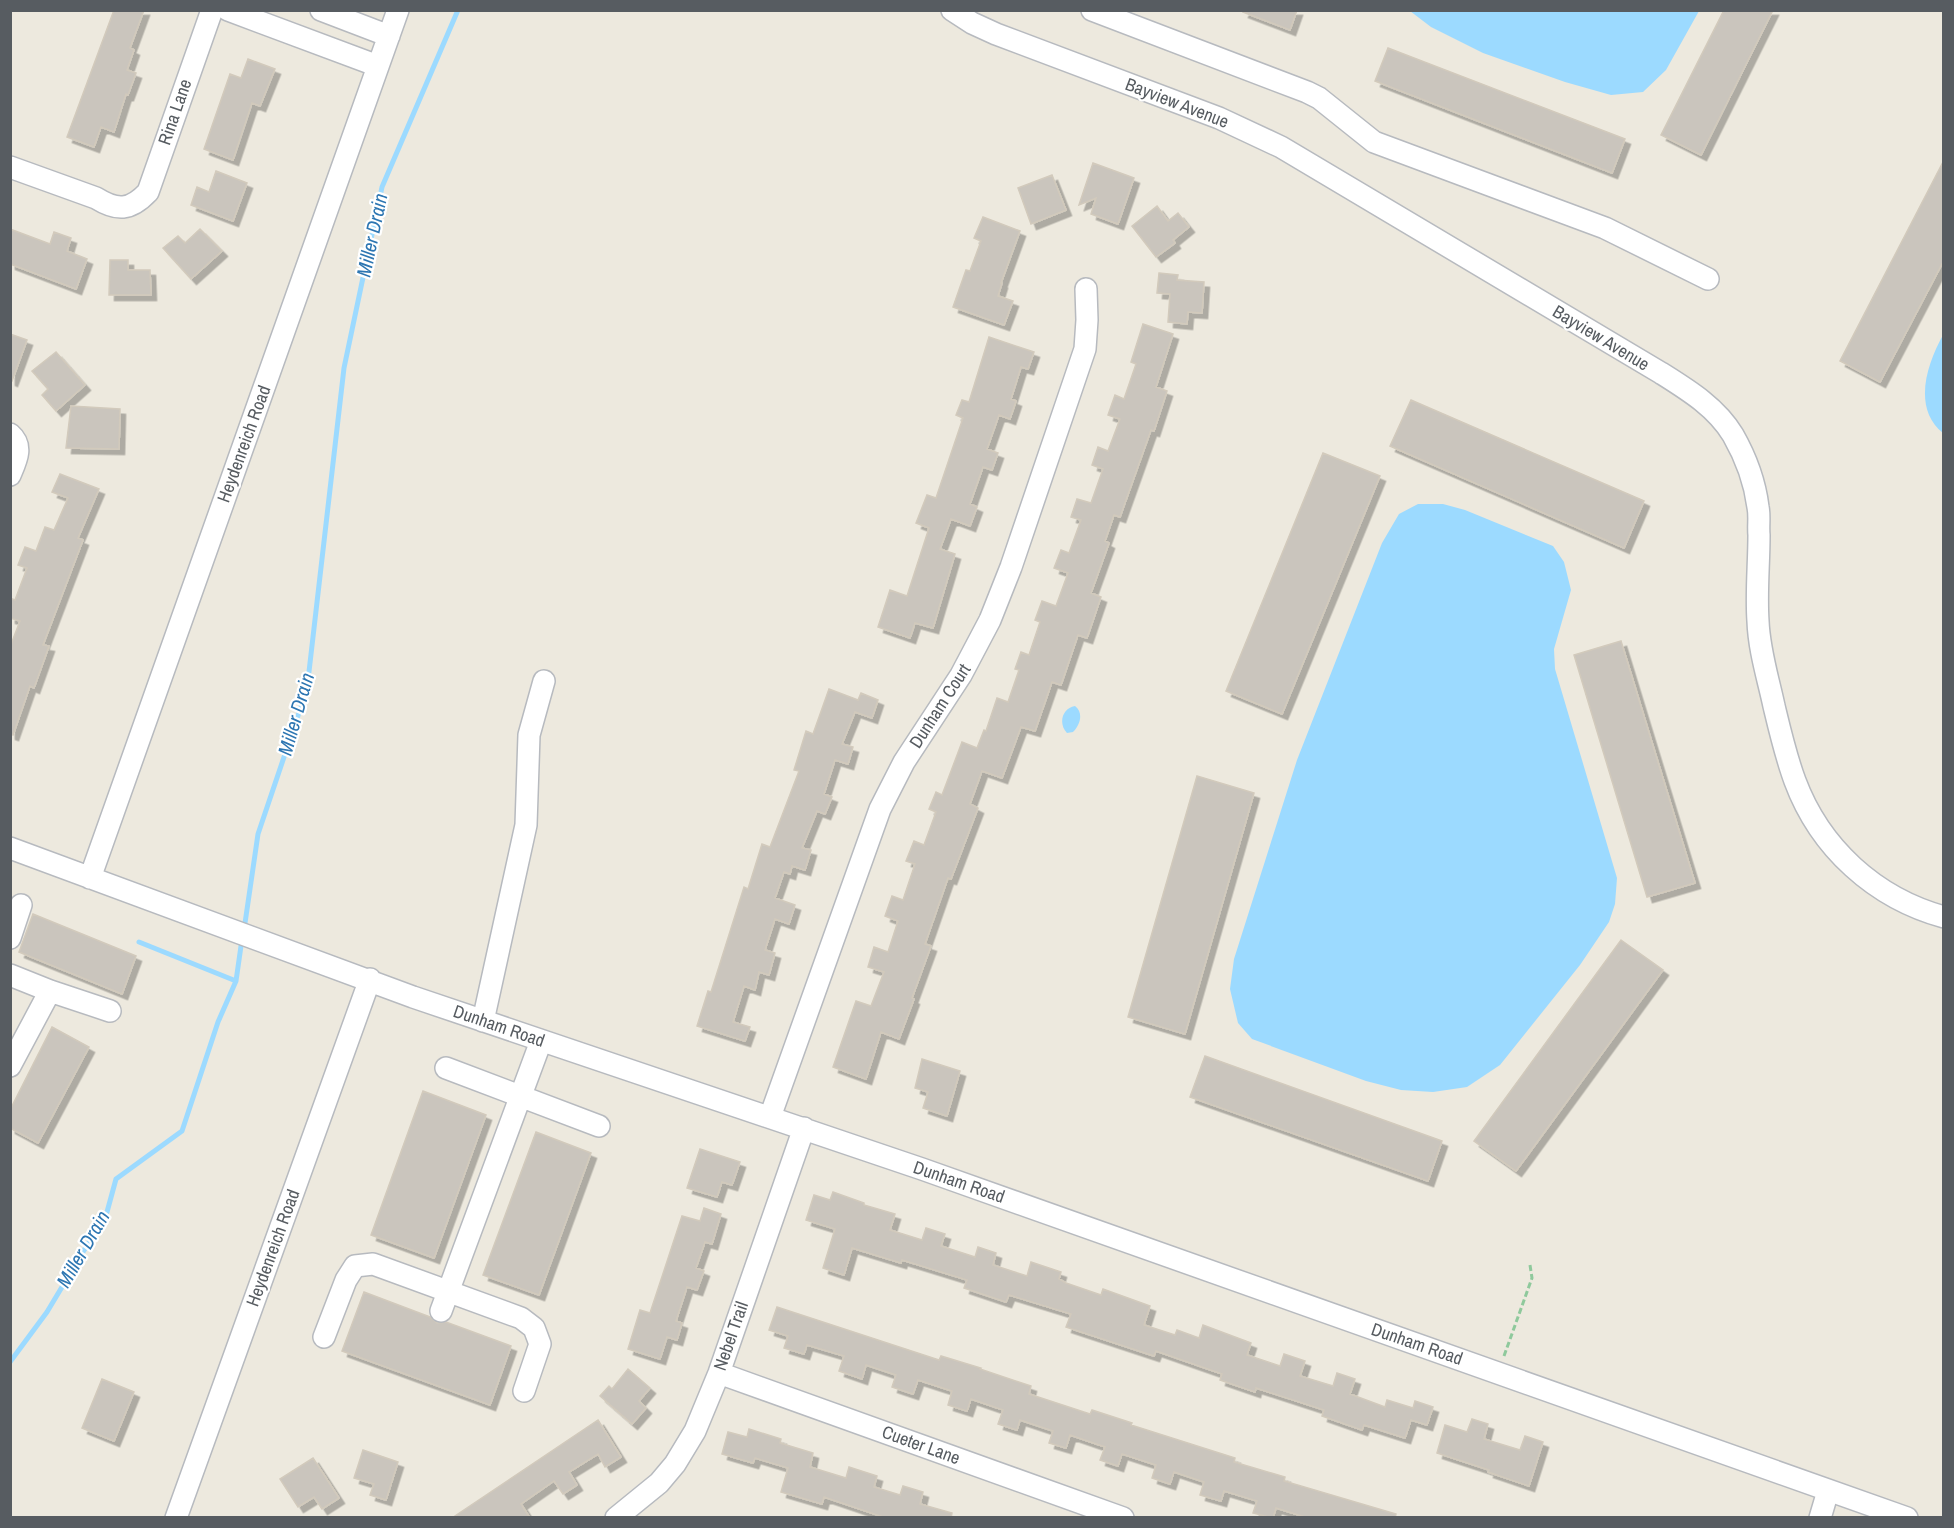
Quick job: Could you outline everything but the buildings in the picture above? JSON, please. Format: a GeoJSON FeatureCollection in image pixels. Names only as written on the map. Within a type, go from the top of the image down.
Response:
{"type":"FeatureCollection","features":[{"type":"Feature","properties":{"kind":"street","name":"Rina Lane"},"geometry":{"type":"LineString","coordinates":[[10,168],[96,198],[108,206],[129,207],[140,200],[147,192],[212,10]]}},
{"type":"Feature","properties":{"kind":"street"},"geometry":{"type":"LineString","coordinates":[[228,10],[378,66]]}},
{"type":"Feature","properties":{"kind":"street"},"geometry":{"type":"LineString","coordinates":[[321,10],[389,36]]}},
{"type":"Feature","properties":{"kind":"street","name":"Heydenreich Road"},"geometry":{"type":"LineString","coordinates":[[90,878],[398,10]]}},
{"type":"Feature","properties":{"kind":"street","name":"Bayview Avenue"},"geometry":{"type":"LineString","coordinates":[[952,10],[972,23],[996,34],[1228,122],[1281,147],[1661,373],[1691,392],[1716,412],[1733,435],[1746,463],[1755,492],[1759,510],[1757,590],[1760,640],[1786,754],[1803,800],[1811,816],[1833,846],[1878,888],[1909,905],[1944,917]]}},
{"type":"Feature","properties":{"kind":"street"},"geometry":{"type":"LineString","coordinates":[[1092,10],[1307,92],[1319,98],[1374,142],[1605,228],[1708,279]]}},
{"type":"Feature","properties":{"kind":"street","name":"Dunham Court"},"geometry":{"type":"LineString","coordinates":[[770,1117],[880,809],[914,745],[950,693],[978,646],[1000,596],[1085,349],[1086,289]]}},
{"type":"Feature","properties":{"kind":"street"},"geometry":{"type":"LineString","coordinates":[[10,475],[18,450],[14,438]]}},
{"type":"Feature","properties":{"kind":"street"},"geometry":{"type":"LineString","coordinates":[[483,1021],[526,825],[528,735],[544,681]]}},
{"type":"Feature","properties":{"kind":"street","name":"Dunham Road"},"geometry":{"type":"LineString","coordinates":[[10,848],[370,979],[413,997],[804,1128],[1907,1518]]}},
{"type":"Feature","properties":{"kind":"street"},"geometry":{"type":"LineString","coordinates":[[10,938],[21,905]]}},
{"type":"Feature","properties":{"kind":"street"},"geometry":{"type":"LineString","coordinates":[[10,975],[110,1011]]}},
{"type":"Feature","properties":{"kind":"street","name":"Heydenreich Road"},"geometry":{"type":"LineString","coordinates":[[176,1518],[370,979]]}},
{"type":"Feature","properties":{"kind":"street"},"geometry":{"type":"LineString","coordinates":[[10,1066],[50,991]]}},
{"type":"Feature","properties":{"kind":"street"},"geometry":{"type":"LineString","coordinates":[[445,1301],[541,1041]]}},
{"type":"Feature","properties":{"kind":"street"},"geometry":{"type":"LineString","coordinates":[[446,1068],[599,1126]]}},
{"type":"Feature","properties":{"kind":"street","name":"Nebel Trail"},"geometry":{"type":"LineString","coordinates":[[616,1518],[645,1495],[675,1464],[695,1431],[719,1373],[804,1128]]}},
{"type":"Feature","properties":{"kind":"street"},"geometry":{"type":"LineString","coordinates":[[324,1337],[346,1280],[355,1266],[374,1264],[445,1301],[521,1318],[534,1328],[540,1344],[524,1391]]}},
{"type":"Feature","properties":{"kind":"street","name":"Cueter Lane"},"geometry":{"type":"LineString","coordinates":[[719,1373],[1115,1516]]}},
{"type":"Feature","properties":{"kind":"street"},"geometry":{"type":"LineString","coordinates":[[1820,1518],[1828,1491]]}},
{"type":"Feature","properties":{"kind":"path"},"geometry":{"type":"LineString","coordinates":[[1498,1372],[1532,1278],[1530,1264]]}},
{"type":"Feature","properties":{"kind":"water"},"geometry":{"type":"Polygon","coordinates":[[[1410,11],[1699,11],[1666,70],[1643,92],[1611,95],[1565,82],[1483,53],[1431,27],[1410,11]]]}},
{"type":"Feature","properties":{"kind":"water"},"geometry":{"type":"Polygon","coordinates":[[[1943,335],[1943,433],[1933,423],[1928,411],[1925,386],[1932,359],[1943,335]]]}},
{"type":"Feature","properties":{"kind":"water"},"geometry":{"type":"Polygon","coordinates":[[[1418,504],[1443,504],[1465,510],[1553,546],[1564,562],[1571,590],[1554,649],[1555,669],[1617,878],[1615,904],[1609,922],[1580,965],[1500,1065],[1467,1087],[1433,1092],[1401,1090],[1366,1081],[1252,1039],[1238,1023],[1230,989],[1234,959],[1297,760],[1382,543],[1399,514],[1418,504]]]}},
{"type":"Feature","properties":{"kind":"water"},"geometry":{"type":"Polygon","coordinates":[[[1075,706],[1080,715],[1079,723],[1073,732],[1067,733],[1062,721],[1064,713],[1075,706]]]}},
{"type":"Feature","properties":{"kind":"waterway","name":"Miller Drain"},"geometry":{"type":"LineString","coordinates":[[244,930],[258,834],[307,689],[344,368],[382,187],[458,10]]}},
{"type":"Feature","properties":{"kind":"waterway","name":"Miller Drain"},"geometry":{"type":"LineString","coordinates":[[10,1362],[47,1312],[107,1212],[116,1179],[182,1131],[218,1022],[236,981],[242,939]]}},
{"type":"Feature","properties":{"kind":"waterway"},"geometry":{"type":"LineString","coordinates":[[139,942],[236,981]]}}]}
